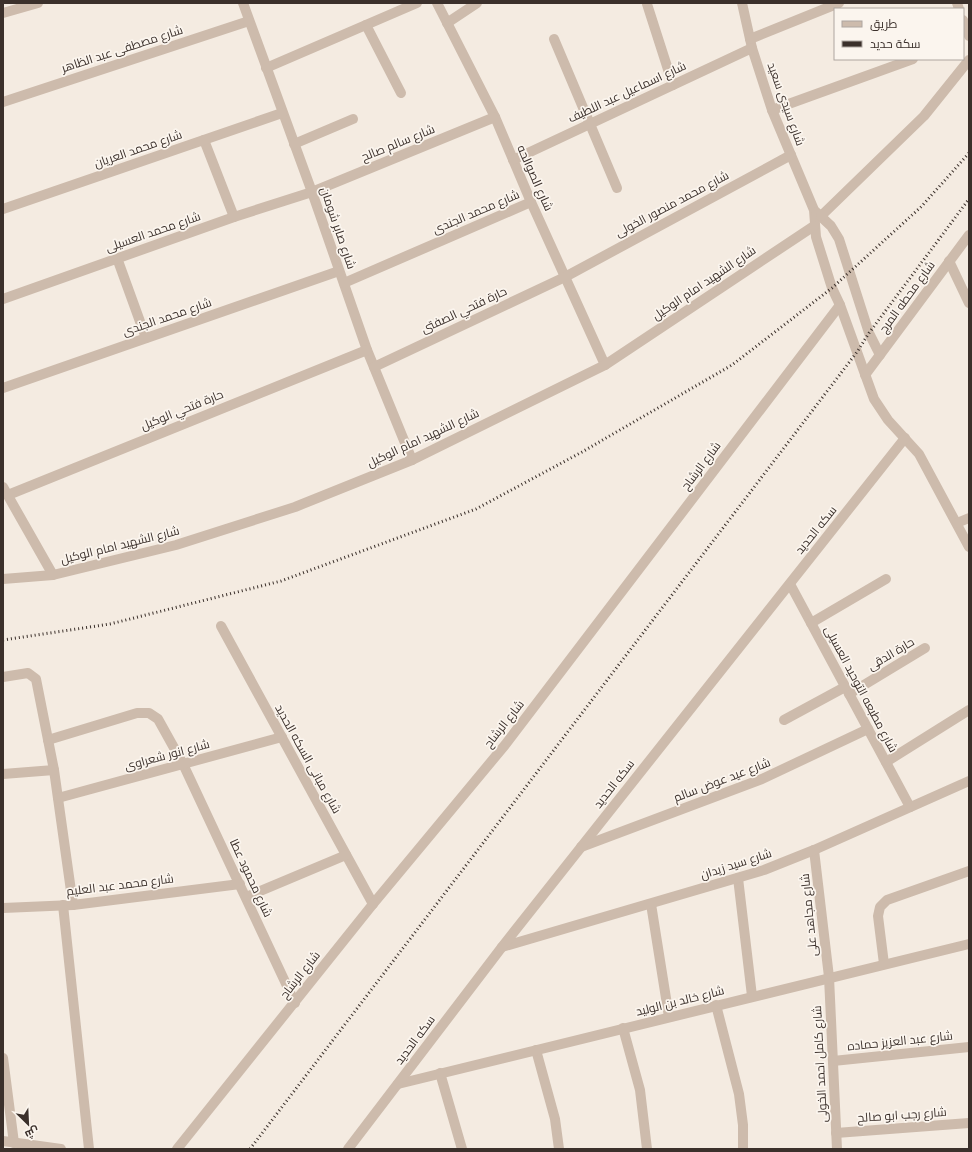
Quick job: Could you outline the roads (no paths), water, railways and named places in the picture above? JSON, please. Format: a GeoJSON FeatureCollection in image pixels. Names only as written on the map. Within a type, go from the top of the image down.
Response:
{"type":"FeatureCollection","features":[{"type":"Feature","properties":{"kind":"street"},"geometry":{"type":"LineString","coordinates":[[3,13],[19,6],[38,3]]}},
{"type":"Feature","properties":{"kind":"street","name":"شارع صابر شومان"},"geometry":{"type":"LineString","coordinates":[[243,3],[312,192],[367,350],[412,460]]}},
{"type":"Feature","properties":{"kind":"street"},"geometry":{"type":"LineString","coordinates":[[266,68],[417,3]]}},
{"type":"Feature","properties":{"kind":"street","name":"شارع الصوالحه"},"geometry":{"type":"LineString","coordinates":[[437,3],[494,117],[605,365]]}},
{"type":"Feature","properties":{"kind":"street"},"geometry":{"type":"LineString","coordinates":[[447,23],[477,3]]}},
{"type":"Feature","properties":{"kind":"street","name":"شارع سيدى سعيد"},"geometry":{"type":"LineString","coordinates":[[742,3],[751,43],[772,110],[818,213]]}},
{"type":"Feature","properties":{"kind":"street","name":"شارع اسماعيل عبد اللطيف"},"geometry":{"type":"LineString","coordinates":[[513,160],[673,85],[751,43],[839,3]]}},
{"type":"Feature","properties":{"kind":"street"},"geometry":{"type":"LineString","coordinates":[[647,4],[673,85]]}},
{"type":"Feature","properties":{"kind":"street","name":"شارع مصطفى عبد الظاهر"},"geometry":{"type":"LineString","coordinates":[[3,102],[249,21]]}},
{"type":"Feature","properties":{"kind":"street"},"geometry":{"type":"LineString","coordinates":[[964,23],[969,38]]}},
{"type":"Feature","properties":{"kind":"street"},"geometry":{"type":"LineString","coordinates":[[366,25],[401,93]]}},
{"type":"Feature","properties":{"kind":"street"},"geometry":{"type":"LineString","coordinates":[[554,39],[617,188]]}},
{"type":"Feature","properties":{"kind":"street"},"geometry":{"type":"LineString","coordinates":[[772,110],[910,60]]}},
{"type":"Feature","properties":{"kind":"street"},"geometry":{"type":"LineString","coordinates":[[969,60],[919,122],[818,213],[814,226],[832,288],[840,305],[874,399],[888,420],[919,454],[969,547]]}},
{"type":"Feature","properties":{"kind":"street","name":"شارع محمد العريان"},"geometry":{"type":"LineString","coordinates":[[3,209],[282,113]]}},
{"type":"Feature","properties":{"kind":"street","name":"شارع سالم صالح"},"geometry":{"type":"LineString","coordinates":[[312,192],[494,117]]}},
{"type":"Feature","properties":{"kind":"street"},"geometry":{"type":"LineString","coordinates":[[294,144],[353,119]]}},
{"type":"Feature","properties":{"kind":"street"},"geometry":{"type":"LineString","coordinates":[[204,140],[234,217]]}},
{"type":"Feature","properties":{"kind":"street","name":"شارع محمد منصور الخولى"},"geometry":{"type":"LineString","coordinates":[[565,277],[791,155]]}},
{"type":"Feature","properties":{"kind":"street","name":"شارع محمد العسيلى"},"geometry":{"type":"LineString","coordinates":[[3,298],[234,217],[312,192]]}},
{"type":"Feature","properties":{"kind":"street","name":"شارع محمد الجندى"},"geometry":{"type":"LineString","coordinates":[[344,283],[531,202]]}},
{"type":"Feature","properties":{"kind":"street"},"geometry":{"type":"LineString","coordinates":[[818,213],[832,226],[839,239],[869,333],[880,355]]}},
{"type":"Feature","properties":{"kind":"street","name":"شارع الشهيد امام الوكيل"},"geometry":{"type":"LineString","coordinates":[[3,579],[53,575],[176,545],[288,509],[412,460],[605,365],[814,226]]}},
{"type":"Feature","properties":{"kind":"street","name":"شارع محطه المرج"},"geometry":{"type":"LineString","coordinates":[[865,375],[969,235]]}},
{"type":"Feature","properties":{"kind":"street"},"geometry":{"type":"LineString","coordinates":[[117,258],[146,338]]}},
{"type":"Feature","properties":{"kind":"street"},"geometry":{"type":"LineString","coordinates":[[949,262],[969,303]]}},
{"type":"Feature","properties":{"kind":"street","name":"شارع محمد الجندى"},"geometry":{"type":"LineString","coordinates":[[3,388],[339,271]]}},
{"type":"Feature","properties":{"kind":"street","name":"حارة فتحي الصفتى"},"geometry":{"type":"LineString","coordinates":[[374,367],[565,277]]}},
{"type":"Feature","properties":{"kind":"street","name":"شارع الرشاح"},"geometry":{"type":"LineString","coordinates":[[177,1149],[373,904],[505,745],[840,305]]}},
{"type":"Feature","properties":{"kind":"street","name":"حارة فتحي الوكيل"},"geometry":{"type":"LineString","coordinates":[[5,491],[367,350]]}},
{"type":"Feature","properties":{"kind":"street","name":"سكه الحديد"},"geometry":{"type":"LineString","coordinates":[[348,1149],[581,847],[906,438]]}},
{"type":"Feature","properties":{"kind":"street"},"geometry":{"type":"LineString","coordinates":[[5,491],[53,575]]}},
{"type":"Feature","properties":{"kind":"street"},"geometry":{"type":"LineString","coordinates":[[957,523],[969,518]]}},
{"type":"Feature","properties":{"kind":"street"},"geometry":{"type":"LineString","coordinates":[[811,623],[886,578]]}},
{"type":"Feature","properties":{"kind":"street","name":"شارع مطبعه التوحيد العسيلى"},"geometry":{"type":"LineString","coordinates":[[790,584],[910,807]]}},
{"type":"Feature","properties":{"kind":"street","name":"شارع مبانى السكه الحديد"},"geometry":{"type":"LineString","coordinates":[[221,626],[373,904]]}},
{"type":"Feature","properties":{"kind":"street","name":"حارة الدقى"},"geometry":{"type":"LineString","coordinates":[[784,720],[847,691],[926,648]]}},
{"type":"Feature","properties":{"kind":"street"},"geometry":{"type":"LineString","coordinates":[[3,677],[23,673],[33,675],[37,684],[54,770],[73,905]]}},
{"type":"Feature","properties":{"kind":"street"},"geometry":{"type":"LineString","coordinates":[[886,762],[969,710]]}},
{"type":"Feature","properties":{"kind":"street","name":"شارع محمود عطا"},"geometry":{"type":"LineString","coordinates":[[48,740],[137,713],[149,713],[158,719],[183,764],[295,1003]]}},
{"type":"Feature","properties":{"kind":"street","name":"شارع عيد عوض سالم"},"geometry":{"type":"LineString","coordinates":[[581,847],[762,779],[868,729]]}},
{"type":"Feature","properties":{"kind":"street","name":"شارع انور شعراوى"},"geometry":{"type":"LineString","coordinates":[[58,798],[282,737]]}},
{"type":"Feature","properties":{"kind":"street"},"geometry":{"type":"LineString","coordinates":[[3,774],[54,770]]}},
{"type":"Feature","properties":{"kind":"street","name":"شارع سيد زيدان"},"geometry":{"type":"LineString","coordinates":[[502,948],[738,878],[814,850],[969,781]]}},
{"type":"Feature","properties":{"kind":"street","name":"شارع مجاهد على"},"geometry":{"type":"LineString","coordinates":[[814,850],[829,977]]}},
{"type":"Feature","properties":{"kind":"street"},"geometry":{"type":"LineString","coordinates":[[246,897],[346,855]]}},
{"type":"Feature","properties":{"kind":"street"},"geometry":{"type":"LineString","coordinates":[[884,964],[878,916],[880,907],[887,900],[969,871]]}},
{"type":"Feature","properties":{"kind":"street"},"geometry":{"type":"LineString","coordinates":[[738,878],[752,996]]}},
{"type":"Feature","properties":{"kind":"street","name":"شارع محمد عبد العليم"},"geometry":{"type":"LineString","coordinates":[[3,908],[73,905],[240,884]]}},
{"type":"Feature","properties":{"kind":"street"},"geometry":{"type":"LineString","coordinates":[[651,904],[669,1017]]}},
{"type":"Feature","properties":{"kind":"street"},"geometry":{"type":"LineString","coordinates":[[62,905],[89,1149]]}},
{"type":"Feature","properties":{"kind":"street","name":"شارع خالد بن الوليد"},"geometry":{"type":"LineString","coordinates":[[398,1084],[829,977],[969,944]]}},
{"type":"Feature","properties":{"kind":"street","name":"شارع كامل احمد الخولى"},"geometry":{"type":"LineString","coordinates":[[829,977],[837,1149]]}},
{"type":"Feature","properties":{"kind":"street"},"geometry":{"type":"LineString","coordinates":[[716,1005],[739,1094],[743,1125],[743,1149]]}},
{"type":"Feature","properties":{"kind":"street"},"geometry":{"type":"LineString","coordinates":[[623,1028],[640,1090],[647,1149]]}},
{"type":"Feature","properties":{"kind":"street","name":"شارع عبد العزيز حماده"},"geometry":{"type":"LineString","coordinates":[[833,1061],[969,1047]]}},
{"type":"Feature","properties":{"kind":"street"},"geometry":{"type":"LineString","coordinates":[[536,1050],[555,1119],[559,1149]]}},
{"type":"Feature","properties":{"kind":"street"},"geometry":{"type":"LineString","coordinates":[[3,1058],[14,1143]]}},
{"type":"Feature","properties":{"kind":"street"},"geometry":{"type":"LineString","coordinates":[[440,1073],[462,1149]]}},
{"type":"Feature","properties":{"kind":"street","name":"شارع رجب ابو صالح"},"geometry":{"type":"LineString","coordinates":[[836,1133],[969,1123]]}},
{"type":"Feature","properties":{"kind":"street"},"geometry":{"type":"LineString","coordinates":[[3,1142],[61,1149]]}},
{"type":"Feature","properties":{"kind":"railway"},"geometry":{"type":"LineString","coordinates":[[3,640],[110,624],[281,581],[476,509],[582,452],[732,365],[832,288],[922,206],[969,153]]}},
{"type":"Feature","properties":{"kind":"railway"},"geometry":{"type":"LineString","coordinates":[[250,1149],[857,352],[869,333],[969,199]]}}]}
